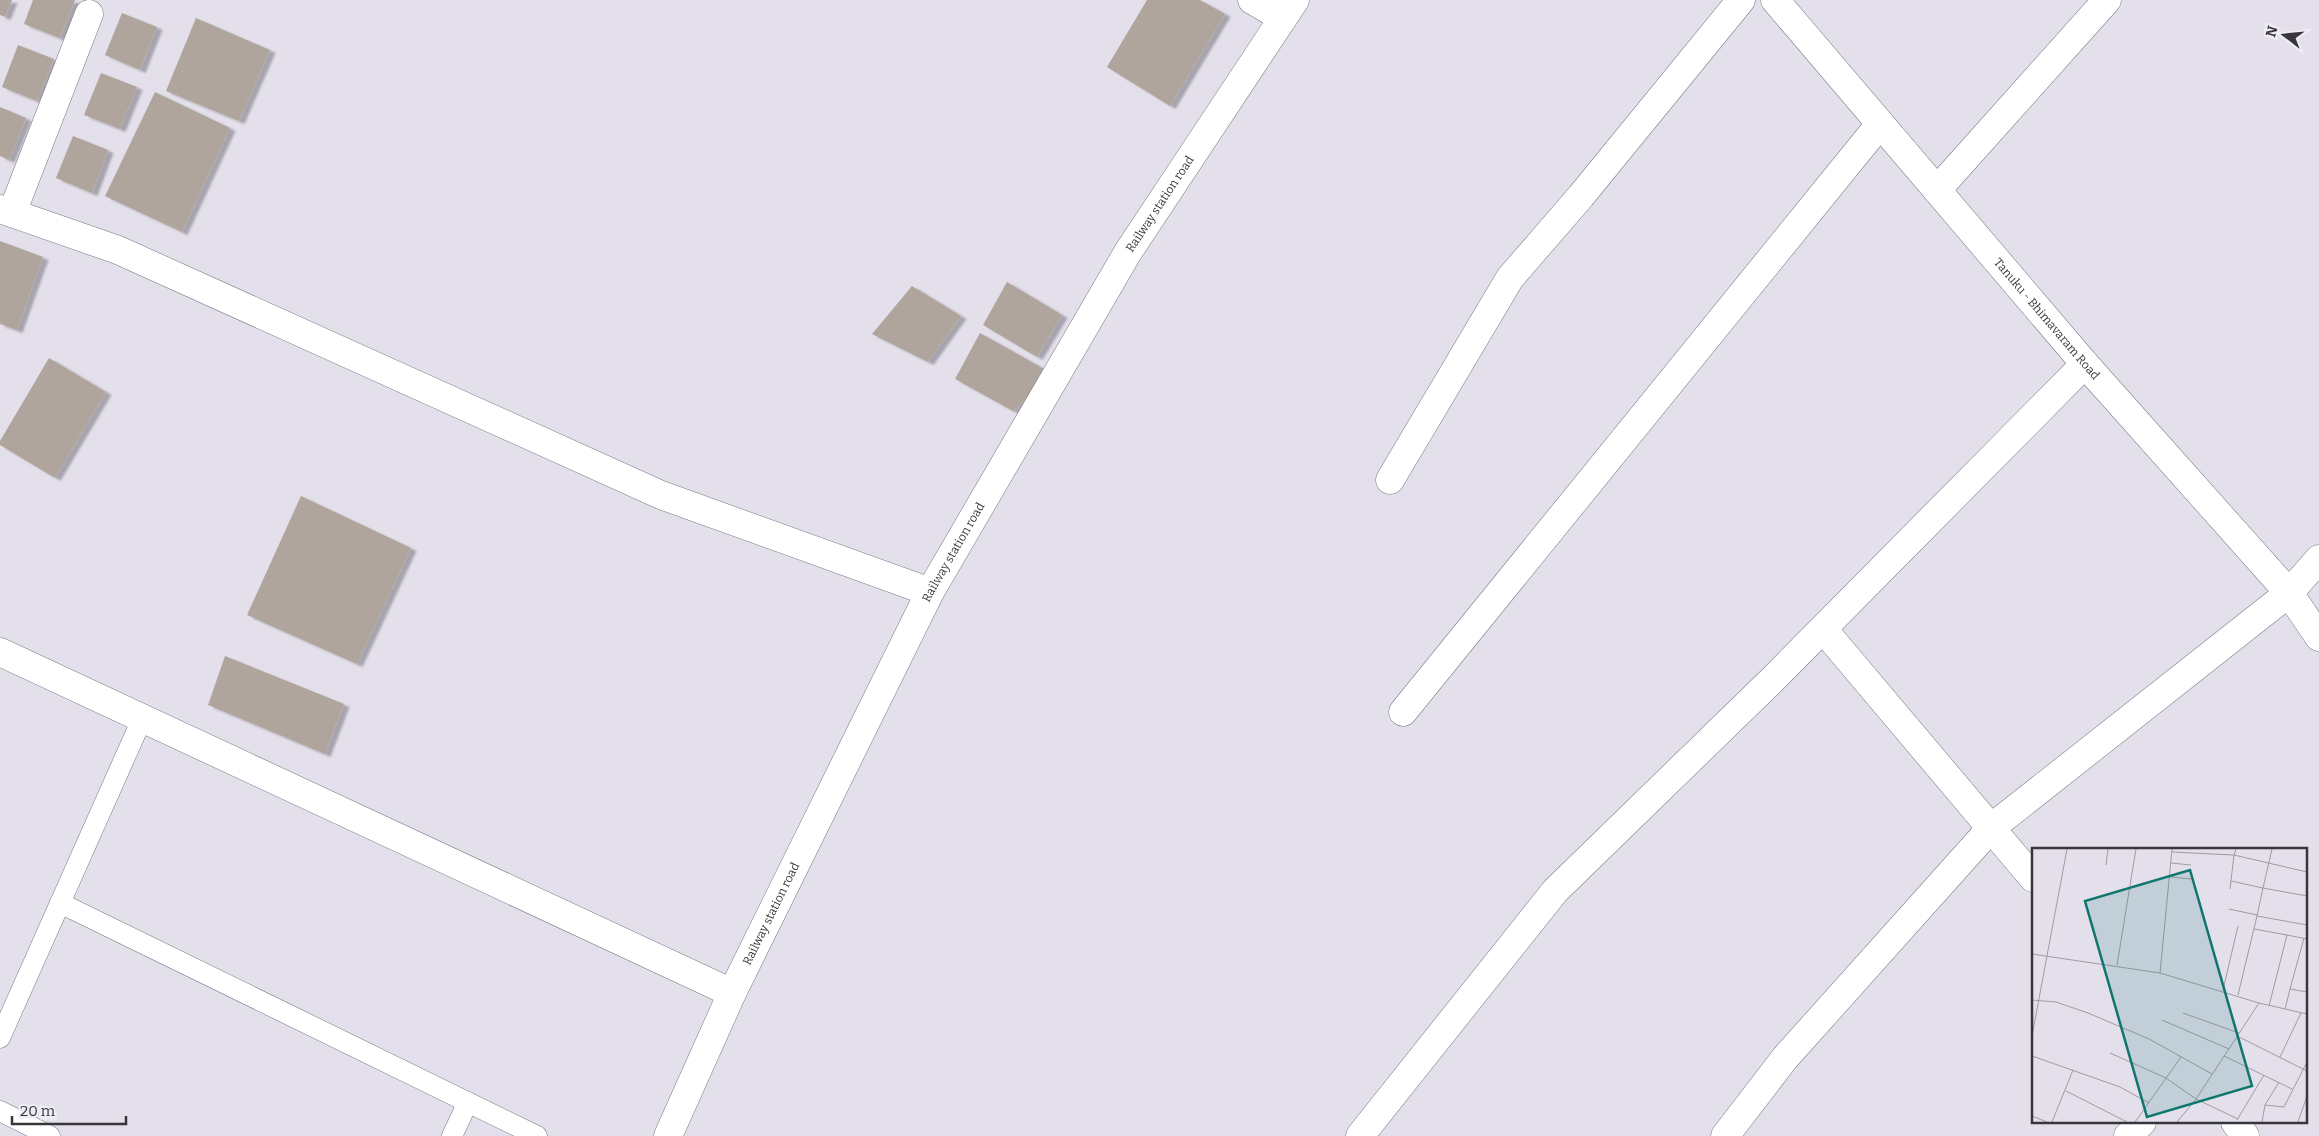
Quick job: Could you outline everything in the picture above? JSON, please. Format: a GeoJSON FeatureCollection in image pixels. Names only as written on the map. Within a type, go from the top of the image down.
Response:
{"type":"FeatureCollection","features":[{"type":"Feature","properties":{"kind":"street"},"geometry":{"type":"LineString","coordinates":[[1252,0],[1289,9]]}},
{"type":"Feature","properties":{"kind":"street"},"geometry":{"type":"LineString","coordinates":[[1390,480],[1510,278],[1581,196],[1742,0]]}},
{"type":"Feature","properties":{"kind":"street"},"geometry":{"type":"LineString","coordinates":[[1937,190],[2107,0]]}},
{"type":"Feature","properties":{"kind":"street","name":"Tanuku - Bhimavaram Road"},"geometry":{"type":"LineString","coordinates":[[1781,3],[1880,124],[2085,364],[2289,593],[2319,637]]}},
{"type":"Feature","properties":{"kind":"street","name":"Railway station road"},"geometry":{"type":"LineString","coordinates":[[668,1136],[732,993],[930,592],[1128,252],[1289,9]]}},
{"type":"Feature","properties":{"kind":"street"},"geometry":{"type":"LineString","coordinates":[[89,14],[6,211],[118,250],[662,495],[930,592]]}},
{"type":"Feature","properties":{"kind":"street"},"geometry":{"type":"LineString","coordinates":[[1403,712],[1880,124]]}},
{"type":"Feature","properties":{"kind":"street"},"geometry":{"type":"LineString","coordinates":[[1360,1136],[1555,891],[1822,629],[2085,364]]}},
{"type":"Feature","properties":{"kind":"street"},"geometry":{"type":"LineString","coordinates":[[1725,1136],[1785,1058],[1991,828],[2289,593],[2319,559]]}},
{"type":"Feature","properties":{"kind":"street"},"geometry":{"type":"LineString","coordinates":[[1822,629],[2032,877]]}},
{"type":"Feature","properties":{"kind":"street"},"geometry":{"type":"LineString","coordinates":[[0,652],[732,993]]}},
{"type":"Feature","properties":{"kind":"street"},"geometry":{"type":"LineString","coordinates":[[2128,1136],[2140,1124]]}},
{"type":"Feature","properties":{"kind":"street"},"geometry":{"type":"LineString","coordinates":[[2236,1124],[2245,1136]]}},
{"type":"Feature","properties":{"kind":"lane"},"geometry":{"type":"LineString","coordinates":[[0,1038],[142,719]]}},
{"type":"Feature","properties":{"kind":"lane"},"geometry":{"type":"LineString","coordinates":[[60,904],[538,1136]]}},
{"type":"Feature","properties":{"kind":"lane"},"geometry":{"type":"LineString","coordinates":[[452,1136],[468,1102]]}},
{"type":"Feature","properties":{"kind":"lane"},"geometry":{"type":"LineString","coordinates":[[0,1111],[50,1136]]}},
{"type":"Feature","properties":{"kind":"building"},"geometry":{"type":"Polygon","coordinates":[[[0,0],[12,0],[5,17],[0,15],[0,0]]]}},
{"type":"Feature","properties":{"kind":"building"},"geometry":{"type":"Polygon","coordinates":[[[33,0],[75,0],[60,38],[24,24],[33,0]]]}},
{"type":"Feature","properties":{"kind":"building"},"geometry":{"type":"Polygon","coordinates":[[[1147,0],[1200,0],[1225,14],[1170,106],[1107,67],[1147,0]]]}},
{"type":"Feature","properties":{"kind":"building"},"geometry":{"type":"Polygon","coordinates":[[[122,13],[157,27],[140,70],[105,55],[122,13]]]}},
{"type":"Feature","properties":{"kind":"building"},"geometry":{"type":"Polygon","coordinates":[[[196,18],[270,50],[239,121],[166,91],[196,18]]]}},
{"type":"Feature","properties":{"kind":"building"},"geometry":{"type":"Polygon","coordinates":[[[18,45],[54,59],[37,101],[2,87],[18,45]]]}},
{"type":"Feature","properties":{"kind":"building"},"geometry":{"type":"Polygon","coordinates":[[[101,73],[137,87],[120,129],[84,115],[101,73]]]}},
{"type":"Feature","properties":{"kind":"building"},"geometry":{"type":"Polygon","coordinates":[[[155,92],[230,128],[182,232],[105,196],[155,92]]]}},
{"type":"Feature","properties":{"kind":"building"},"geometry":{"type":"Polygon","coordinates":[[[0,107],[26,118],[9,160],[0,156],[0,107]]]}},
{"type":"Feature","properties":{"kind":"building"},"geometry":{"type":"Polygon","coordinates":[[[73,136],[108,150],[92,193],[56,178],[73,136]]]}},
{"type":"Feature","properties":{"kind":"building"},"geometry":{"type":"Polygon","coordinates":[[[0,241],[43,257],[17,330],[0,324],[0,241]]]}},
{"type":"Feature","properties":{"kind":"building"},"geometry":{"type":"Polygon","coordinates":[[[1007,282],[1062,315],[1037,357],[983,325],[1007,282]]]}},
{"type":"Feature","properties":{"kind":"building"},"geometry":{"type":"Polygon","coordinates":[[[912,286],[961,316],[928,362],[872,334],[912,286]]]}},
{"type":"Feature","properties":{"kind":"building"},"geometry":{"type":"Polygon","coordinates":[[[980,333],[1053,374],[1013,411],[955,379],[980,333]]]}},
{"type":"Feature","properties":{"kind":"building"},"geometry":{"type":"Polygon","coordinates":[[[49,358],[106,392],[55,478],[0,445],[0,441],[49,358]]]}},
{"type":"Feature","properties":{"kind":"building"},"geometry":{"type":"Polygon","coordinates":[[[301,496],[411,548],[357,664],[247,615],[301,496]]]}},
{"type":"Feature","properties":{"kind":"building"},"geometry":{"type":"Polygon","coordinates":[[[225,656],[344,704],[325,754],[208,705],[225,656]]]}}]}
